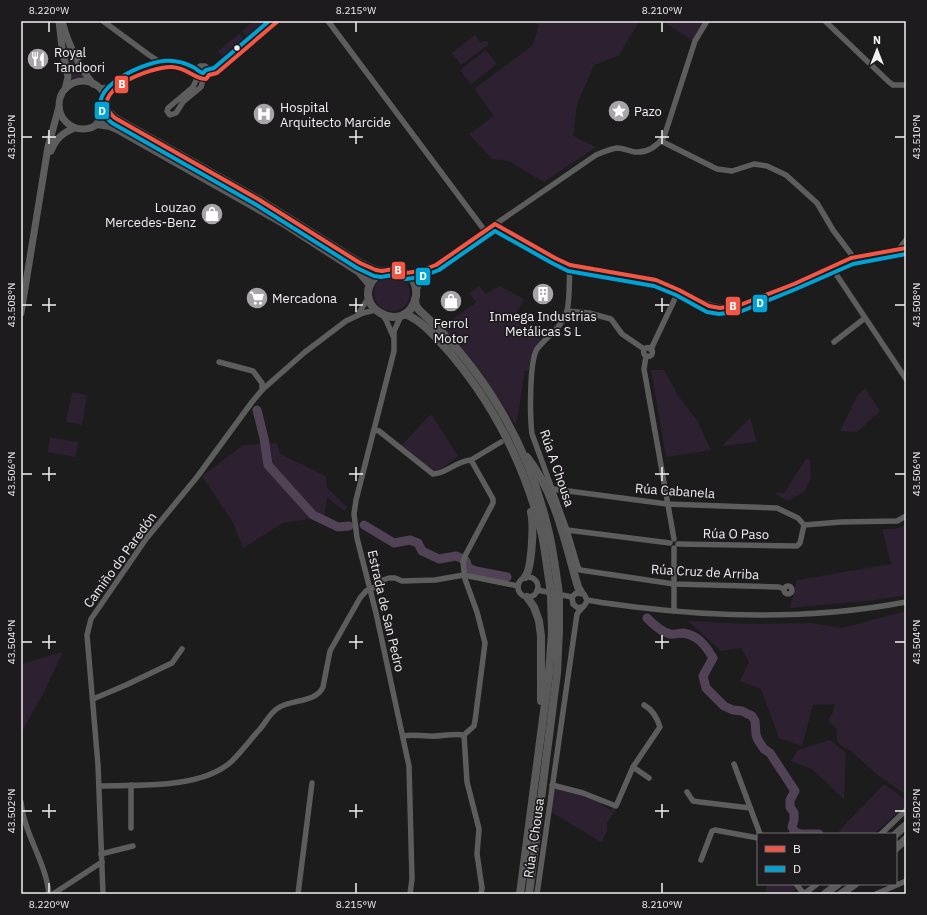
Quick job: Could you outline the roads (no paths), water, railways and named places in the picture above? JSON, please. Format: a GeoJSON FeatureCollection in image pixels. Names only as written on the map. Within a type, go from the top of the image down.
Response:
{"type":"FeatureCollection","features":[{"type":"Feature","properties":{"kind":"highway"},"geometry":{"type":"LineString","coordinates":[[107,107],[115,118],[258,199],[360,263],[376,270],[382,271],[393,269],[406,273],[414,282],[416,306],[449,340],[491,392],[507,421],[520,448],[540,500],[546,522],[554,554],[554,586],[560,631],[557,673],[529,894]]}},
{"type":"Feature","properties":{"kind":"highway"},"geometry":{"type":"LineString","coordinates":[[100,124],[117,129],[283,223],[359,272],[370,285]]}},
{"type":"Feature","properties":{"kind":"highway"},"geometry":{"type":"LineString","coordinates":[[382,271],[370,285],[369,297],[370,303],[379,312],[393,317],[403,315],[410,309],[416,296]]}},
{"type":"Feature","properties":{"kind":"highway"},"geometry":{"type":"LineString","coordinates":[[403,315],[420,322],[442,345],[465,371],[484,397],[500,424],[516,455],[522,472],[541,530],[554,586]]}},
{"type":"Feature","properties":{"kind":"highway"},"geometry":{"type":"LineString","coordinates":[[520,448],[530,460],[544,483],[554,506],[580,591]]}},
{"type":"Feature","properties":{"kind":"highway"},"geometry":{"type":"LineString","coordinates":[[522,472],[525,491],[532,513],[533,525],[529,570],[525,578]]}},
{"type":"Feature","properties":{"kind":"highway"},"geometry":{"type":"LineString","coordinates":[[527,597],[534,607],[539,621],[541,636],[540,744]]}},
{"type":"Feature","properties":{"kind":"highway"},"geometry":{"type":"LineString","coordinates":[[520,894],[549,673],[555,597]]}},
{"type":"Feature","properties":{"kind":"highway"},"geometry":{"type":"LineString","coordinates":[[897,833],[906,825]]}},
{"type":"Feature","properties":{"kind":"highway"},"geometry":{"type":"LineString","coordinates":[[897,847],[906,839]]}},
{"type":"Feature","properties":{"kind":"highway"},"geometry":{"type":"LineString","coordinates":[[824,894],[837,885]]}},
{"type":"Feature","properties":{"kind":"highway"},"geometry":{"type":"LineString","coordinates":[[841,894],[854,885]]}},
{"type":"Feature","properties":{"kind":"main road"},"geometry":{"type":"LineString","coordinates":[[59,21],[60,41],[68,77],[65,89]]}},
{"type":"Feature","properties":{"kind":"main road"},"geometry":{"type":"LineString","coordinates":[[47,161],[57,139],[64,132],[74,128],[88,128],[100,124],[107,107],[104,94],[87,76],[73,53],[62,21]]}},
{"type":"Feature","properties":{"kind":"main road"},"geometry":{"type":"LineString","coordinates":[[21,313],[50,137],[59,107],[61,94],[65,89],[76,82],[83,81],[97,86]]}},
{"type":"Feature","properties":{"kind":"main road"},"geometry":{"type":"LineString","coordinates":[[59,107],[63,119],[74,128]]}},
{"type":"Feature","properties":{"kind":"street"},"geometry":{"type":"LineString","coordinates":[[103,21],[166,67]]}},
{"type":"Feature","properties":{"kind":"street"},"geometry":{"type":"LineString","coordinates":[[197,68],[194,87],[168,108],[167,111],[170,115],[178,111],[185,100],[201,87],[203,80],[208,78],[209,75],[217,73],[278,21]]}},
{"type":"Feature","properties":{"kind":"street"},"geometry":{"type":"LineString","coordinates":[[328,21],[484,231]]}},
{"type":"Feature","properties":{"kind":"street"},"geometry":{"type":"LineString","coordinates":[[416,296],[422,278],[436,265],[596,155],[609,149],[618,148],[636,152],[646,152],[661,141],[664,137],[694,41],[707,21]]}},
{"type":"Feature","properties":{"kind":"street"},"geometry":{"type":"LineString","coordinates":[[825,21],[889,82],[893,85],[906,85]]}},
{"type":"Feature","properties":{"kind":"street"},"geometry":{"type":"LineString","coordinates":[[97,86],[110,87],[121,84],[148,70],[166,67],[197,68],[203,66],[224,66]]}},
{"type":"Feature","properties":{"kind":"street"},"geometry":{"type":"LineString","coordinates":[[207,67],[210,72],[209,75]]}},
{"type":"Feature","properties":{"kind":"street"},"geometry":{"type":"LineString","coordinates":[[178,68],[203,80]]}},
{"type":"Feature","properties":{"kind":"street"},"geometry":{"type":"LineString","coordinates":[[107,107],[112,92],[121,84]]}},
{"type":"Feature","properties":{"kind":"street"},"geometry":{"type":"LineString","coordinates":[[661,141],[717,169],[732,171],[754,164],[767,166],[786,175],[817,204],[833,230],[851,254],[851,258]]}},
{"type":"Feature","properties":{"kind":"street"},"geometry":{"type":"LineString","coordinates":[[495,224],[570,265],[656,280],[709,306],[720,308],[732,308],[794,284],[832,268],[851,258],[906,248]]}},
{"type":"Feature","properties":{"kind":"street"},"geometry":{"type":"LineString","coordinates":[[899,249],[906,240]]}},
{"type":"Feature","properties":{"kind":"street"},"geometry":{"type":"LineString","coordinates":[[406,273],[420,271],[436,265]]}},
{"type":"Feature","properties":{"kind":"street","name":"Rúa A Chousa"},"geometry":{"type":"LineString","coordinates":[[570,265],[567,311],[560,326],[537,350],[533,363],[531,394],[532,430],[579,569],[580,591]]}},
{"type":"Feature","properties":{"kind":"street"},"geometry":{"type":"LineString","coordinates":[[832,268],[906,379]]}},
{"type":"Feature","properties":{"kind":"street"},"geometry":{"type":"LineString","coordinates":[[674,611],[674,548],[671,547],[674,542],[644,369],[646,356],[643,353],[652,347],[679,290]]}},
{"type":"Feature","properties":{"kind":"street"},"geometry":{"type":"LineString","coordinates":[[356,316],[361,311],[369,297]]}},
{"type":"Feature","properties":{"kind":"street"},"geometry":{"type":"LineString","coordinates":[[356,316],[370,310],[379,312],[386,320],[394,336]]}},
{"type":"Feature","properties":{"kind":"street"},"geometry":{"type":"LineString","coordinates":[[567,311],[589,313],[611,319],[622,334],[647,349]]}},
{"type":"Feature","properties":{"kind":"street","name":"Estrada de San Pedro"},"geometry":{"type":"LineString","coordinates":[[403,315],[397,322],[394,336],[394,350],[354,514],[357,538],[370,589],[409,766],[412,879],[410,894]]}},
{"type":"Feature","properties":{"kind":"street","name":"Camiño do Paredón"},"geometry":{"type":"LineString","coordinates":[[103,894],[100,786],[87,635],[90,619],[146,540],[197,477],[262,390],[305,352],[346,321],[356,316]]}},
{"type":"Feature","properties":{"kind":"street"},"geometry":{"type":"LineString","coordinates":[[834,342],[865,318]]}},
{"type":"Feature","properties":{"kind":"street"},"geometry":{"type":"LineString","coordinates":[[219,362],[254,371],[262,383],[262,390]]}},
{"type":"Feature","properties":{"kind":"street"},"geometry":{"type":"LineString","coordinates":[[374,430],[379,431],[433,474],[439,474],[466,460],[471,460],[501,442]]}},
{"type":"Feature","properties":{"kind":"street"},"geometry":{"type":"LineString","coordinates":[[464,735],[474,726],[485,643],[477,612],[464,575],[463,562],[493,503],[491,493],[471,460]]}},
{"type":"Feature","properties":{"kind":"street","name":"Rúa Cabanela"},"geometry":{"type":"LineString","coordinates":[[553,489],[667,504],[777,508],[794,516],[804,525]]}},
{"type":"Feature","properties":{"kind":"street"},"geometry":{"type":"LineString","coordinates":[[804,525],[841,522],[897,521],[906,516]]}},
{"type":"Feature","properties":{"kind":"street","name":"Rúa O Paso"},"geometry":{"type":"LineString","coordinates":[[567,530],[674,542],[797,546],[800,543],[804,525]]}},
{"type":"Feature","properties":{"kind":"street","name":"Rúa Cruz de Arriba"},"geometry":{"type":"LineString","coordinates":[[579,569],[674,584],[779,587],[784,589]]}},
{"type":"Feature","properties":{"kind":"street"},"geometry":{"type":"LineString","coordinates":[[100,786],[155,784],[198,779],[231,762],[261,728],[272,712],[279,707],[308,699],[321,692],[324,687],[330,651],[360,598],[366,591],[375,587],[383,580],[395,578],[402,581],[435,580],[464,575],[518,586]]}},
{"type":"Feature","properties":{"kind":"street"},"geometry":{"type":"LineString","coordinates":[[522,579],[534,579],[537,590],[531,596],[527,597],[520,593],[518,586],[522,579]]}},
{"type":"Feature","properties":{"kind":"street"},"geometry":{"type":"LineString","coordinates":[[537,590],[572,597]]}},
{"type":"Feature","properties":{"kind":"street"},"geometry":{"type":"LineString","coordinates":[[580,591],[586,595],[587,600],[585,605],[578,608],[573,604],[572,597],[580,591]]}},
{"type":"Feature","properties":{"kind":"street"},"geometry":{"type":"LineString","coordinates":[[587,600],[674,611],[725,615],[790,615],[829,613],[906,602]]}},
{"type":"Feature","properties":{"kind":"street","name":"Rúa A Chousa"},"geometry":{"type":"LineString","coordinates":[[537,894],[577,614],[582,607]]}},
{"type":"Feature","properties":{"kind":"street"},"geometry":{"type":"LineString","coordinates":[[93,698],[126,685],[172,663],[182,649]]}},
{"type":"Feature","properties":{"kind":"street","name":"Rúa A Chousa"},"geometry":{"type":"LineString","coordinates":[[552,785],[583,793],[616,806],[633,767],[660,727],[658,718],[650,708],[644,705]]}},
{"type":"Feature","properties":{"kind":"street"},"geometry":{"type":"LineString","coordinates":[[403,736],[430,736],[453,733],[464,735]]}},
{"type":"Feature","properties":{"kind":"street"},"geometry":{"type":"LineString","coordinates":[[464,735],[467,782],[479,829],[477,854],[482,888],[481,894]]}},
{"type":"Feature","properties":{"kind":"street"},"geometry":{"type":"LineString","coordinates":[[734,764],[760,833]]}},
{"type":"Feature","properties":{"kind":"street"},"geometry":{"type":"LineString","coordinates":[[633,767],[649,778]]}},
{"type":"Feature","properties":{"kind":"street"},"geometry":{"type":"LineString","coordinates":[[298,894],[312,783]]}},
{"type":"Feature","properties":{"kind":"street"},"geometry":{"type":"LineString","coordinates":[[131,785],[131,828]]}},
{"type":"Feature","properties":{"kind":"street"},"geometry":{"type":"LineString","coordinates":[[687,792],[693,800],[700,802],[750,808]]}},
{"type":"Feature","properties":{"kind":"street"},"geometry":{"type":"LineString","coordinates":[[21,802],[24,818],[46,878],[49,894]]}},
{"type":"Feature","properties":{"kind":"street"},"geometry":{"type":"LineString","coordinates":[[882,833],[906,810]]}},
{"type":"Feature","properties":{"kind":"street"},"geometry":{"type":"LineString","coordinates":[[701,860],[712,831],[715,830],[757,838]]}},
{"type":"Feature","properties":{"kind":"street"},"geometry":{"type":"LineString","coordinates":[[102,854],[133,846]]}},
{"type":"Feature","properties":{"kind":"street"},"geometry":{"type":"LineString","coordinates":[[54,894],[102,862]]}},
{"type":"Feature","properties":{"kind":"street"},"geometry":{"type":"LineString","coordinates":[[802,893],[815,885]]}},
{"type":"Feature","properties":{"kind":"street"},"geometry":{"type":"LineString","coordinates":[[876,894],[897,885]]}},
{"type":"Feature","properties":{"kind":"waterway"},"geometry":{"type":"LineString","coordinates":[[257,410],[264,438],[268,465],[313,515],[338,527],[349,526]]}},
{"type":"Feature","properties":{"kind":"waterway"},"geometry":{"type":"LineString","coordinates":[[364,525],[394,543],[410,540],[418,543],[422,551],[439,559],[456,556],[461,558]]}},
{"type":"Feature","properties":{"kind":"waterway"},"geometry":{"type":"LineString","coordinates":[[466,561],[468,568],[507,577]]}},
{"type":"Feature","properties":{"kind":"waterway"},"geometry":{"type":"LineString","coordinates":[[647,618],[663,632],[670,634],[683,633],[693,636],[707,649],[713,658],[703,676],[706,688],[724,706],[733,710],[742,711],[752,716],[755,721],[758,740],[764,749],[770,753],[795,791],[790,800],[790,807],[794,813],[792,827],[794,831],[798,833]]}},
{"type":"Feature","properties":{"kind":"place","name":"Royal Tandoori"},"geometry":{"type":"Point","coordinates":[38,59]}},
{"type":"Feature","properties":{"kind":"place","name":"Pazo"},"geometry":{"type":"Point","coordinates":[619,111]}},
{"type":"Feature","properties":{"kind":"place","name":"Hospital Arquitecto Marcide"},"geometry":{"type":"Point","coordinates":[264,114]}},
{"type":"Feature","properties":{"kind":"place","name":"Louzao Mercedes-Benz"},"geometry":{"type":"Point","coordinates":[212,214]}},
{"type":"Feature","properties":{"kind":"place","name":"Inmega Industrias Metálicas S L"},"geometry":{"type":"Point","coordinates":[543,294]}},
{"type":"Feature","properties":{"kind":"place","name":"Mercadona"},"geometry":{"type":"Point","coordinates":[257,298]}},
{"type":"Feature","properties":{"kind":"place","name":"Ferrol Motor"},"geometry":{"type":"Point","coordinates":[451,301]}}]}
